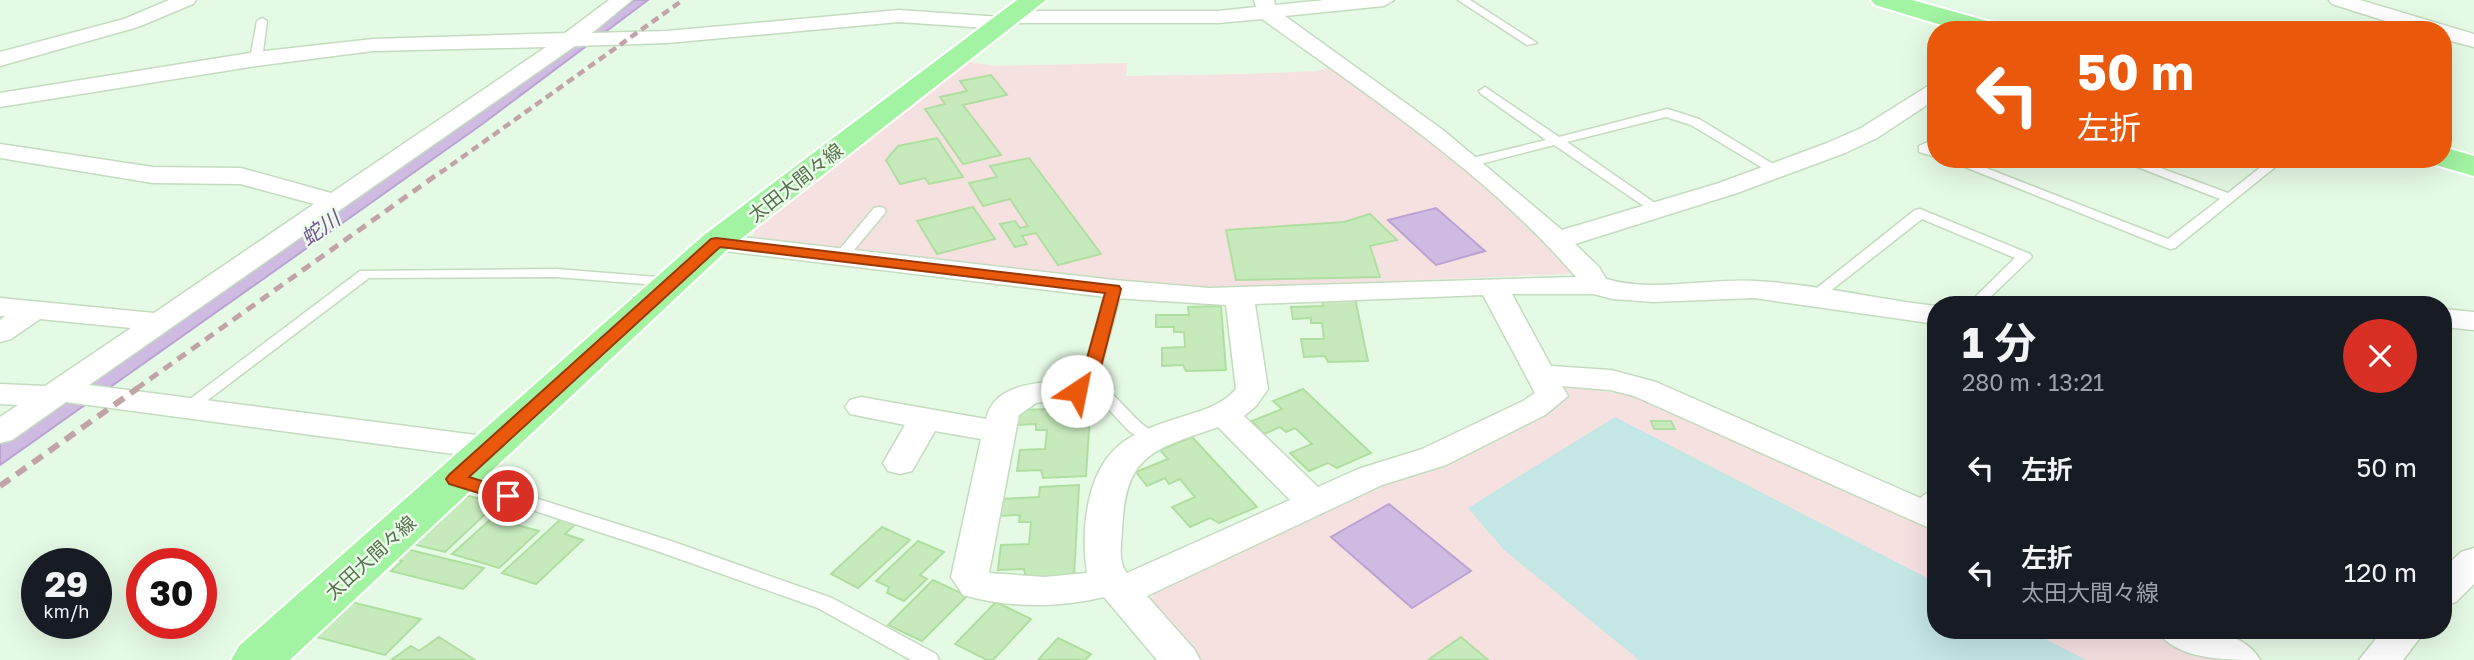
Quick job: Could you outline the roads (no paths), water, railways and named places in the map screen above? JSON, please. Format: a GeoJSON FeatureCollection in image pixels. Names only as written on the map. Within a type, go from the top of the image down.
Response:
{"type":"FeatureCollection","features":[{"type":"Feature","properties":{"kind":"main road"},"geometry":{"type":"LineString","coordinates":[[1884,0],[1957,21]]}},
{"type":"Feature","properties":{"kind":"main road","name":"太田大間々線"},"geometry":{"type":"LineString","coordinates":[[257,660],[716,242],[1015,13]]}},
{"type":"Feature","properties":{"kind":"main road"},"geometry":{"type":"LineString","coordinates":[[2452,160],[2474,166]]}},
{"type":"Feature","properties":{"kind":"street"},"geometry":{"type":"LineString","coordinates":[[0,59],[131,23],[186,0]]}},
{"type":"Feature","properties":{"kind":"street"},"geometry":{"type":"LineString","coordinates":[[0,432],[574,39],[622,0]]}},
{"type":"Feature","properties":{"kind":"street"},"geometry":{"type":"LineString","coordinates":[[0,114],[9,99],[256,59],[373,45],[680,36],[899,16],[1015,13],[1153,19],[1265,7],[1384,0]]}},
{"type":"Feature","properties":{"kind":"street"},"geometry":{"type":"LineString","coordinates":[[2339,0],[2407,21]]}},
{"type":"Feature","properties":{"kind":"street"},"geometry":{"type":"LineString","coordinates":[[1265,7],[1469,163],[1559,240],[1589,273],[1594,285]]}},
{"type":"Feature","properties":{"kind":"street"},"geometry":{"type":"LineString","coordinates":[[2452,35],[2474,41]]}},
{"type":"Feature","properties":{"kind":"street"},"geometry":{"type":"LineString","coordinates":[[1559,240],[1657,211],[1776,170],[1869,133],[1927,94]]}},
{"type":"Feature","properties":{"kind":"street"},"geometry":{"type":"LineString","coordinates":[[0,151],[153,175],[241,176],[336,202]]}},
{"type":"Feature","properties":{"kind":"street"},"geometry":{"type":"LineString","coordinates":[[716,242],[1114,289],[1209,297],[1493,286],[1594,285],[1608,291],[1653,293],[1753,288],[1927,314]]}},
{"type":"Feature","properties":{"kind":"street"},"geometry":{"type":"LineString","coordinates":[[1091,386],[1077,391],[1034,392],[1011,400],[1003,413],[970,576],[976,585],[1027,593],[1116,587],[1315,504],[1370,477],[1434,457],[1534,408],[1552,396],[1493,286]]}},
{"type":"Feature","properties":{"kind":"street"},"geometry":{"type":"LineString","coordinates":[[1180,660],[1105,573],[1102,557],[1109,483],[1125,460],[1150,438],[1223,414],[1246,401],[1252,389],[1239,296]]}},
{"type":"Feature","properties":{"kind":"street"},"geometry":{"type":"LineString","coordinates":[[0,307],[160,322]]}},
{"type":"Feature","properties":{"kind":"street"},"geometry":{"type":"LineString","coordinates":[[0,333],[34,310]]}},
{"type":"Feature","properties":{"kind":"street"},"geometry":{"type":"LineString","coordinates":[[2452,319],[2474,321]]}},
{"type":"Feature","properties":{"kind":"street"},"geometry":{"type":"LineString","coordinates":[[1542,376],[1611,380],[1645,389],[1927,508]]}},
{"type":"Feature","properties":{"kind":"street"},"geometry":{"type":"LineString","coordinates":[[0,394],[60,393],[106,398],[491,448]]}},
{"type":"Feature","properties":{"kind":"street"},"geometry":{"type":"LineString","coordinates":[[861,407],[1001,432]]}},
{"type":"Feature","properties":{"kind":"street"},"geometry":{"type":"LineString","coordinates":[[1223,414],[1315,504]]}},
{"type":"Feature","properties":{"kind":"street"},"geometry":{"type":"LineString","coordinates":[[900,463],[925,419]]}},
{"type":"Feature","properties":{"kind":"street"},"geometry":{"type":"LineString","coordinates":[[2452,583],[2474,561]]}},
{"type":"Feature","properties":{"kind":"street"},"geometry":{"type":"LineString","coordinates":[[2196,639],[2241,660]]}},
{"type":"Feature","properties":{"kind":"street"},"geometry":{"type":"LineString","coordinates":[[2379,660],[2398,639]]}},
{"type":"Feature","properties":{"kind":"lane"},"geometry":{"type":"LineString","coordinates":[[1463,0],[1531,43]]}},
{"type":"Feature","properties":{"kind":"lane"},"geometry":{"type":"LineString","coordinates":[[256,59],[262,21]]}},
{"type":"Feature","properties":{"kind":"lane"},"geometry":{"type":"LineString","coordinates":[[1485,91],[1657,211]]}},
{"type":"Feature","properties":{"kind":"lane"},"geometry":{"type":"LineString","coordinates":[[1469,163],[1659,113],[1677,114],[1776,170]]}},
{"type":"Feature","properties":{"kind":"lane"},"geometry":{"type":"LineString","coordinates":[[1974,168],[2170,245],[2268,168]]}},
{"type":"Feature","properties":{"kind":"lane"},"geometry":{"type":"LineString","coordinates":[[2148,168],[2230,198]]}},
{"type":"Feature","properties":{"kind":"lane"},"geometry":{"type":"LineString","coordinates":[[839,258],[879,211]]}},
{"type":"Feature","properties":{"kind":"lane"},"geometry":{"type":"LineString","coordinates":[[1820,296],[1823,289],[1920,213],[2025,257],[1984,296]]}},
{"type":"Feature","properties":{"kind":"lane"},"geometry":{"type":"LineString","coordinates":[[186,408],[365,274],[556,273],[670,282]]}},
{"type":"Feature","properties":{"kind":"lane"},"geometry":{"type":"LineString","coordinates":[[1114,289],[1088,384],[1104,394],[1135,427],[1150,438]]}},
{"type":"Feature","properties":{"kind":"lane"},"geometry":{"type":"LineString","coordinates":[[456,479],[664,546],[825,603],[929,660]]}},
{"type":"Feature","properties":{"kind":"water","name":"蛇川"},"geometry":{"type":"Polygon","coordinates":[[[634,0],[648,0],[481,125],[0,465],[0,444],[592,33],[634,0]]]}},
{"type":"Feature","properties":{"kind":"water"},"geometry":{"type":"Polygon","coordinates":[[[1436,208],[1485,251],[1436,265],[1388,220],[1436,208]]]}},
{"type":"Feature","properties":{"kind":"water"},"geometry":{"type":"Polygon","coordinates":[[[1389,504],[1471,571],[1412,608],[1331,537],[1389,504]]]}},
{"type":"Feature","properties":{"kind":"railway"},"geometry":{"type":"LineString","coordinates":[[440,173],[683,0]]}},
{"type":"Feature","properties":{"kind":"railway"},"geometry":{"type":"LineString","coordinates":[[136,389],[442,171]]}},
{"type":"Feature","properties":{"kind":"railway"},"geometry":{"type":"LineString","coordinates":[[0,486],[138,388]]}}]}
